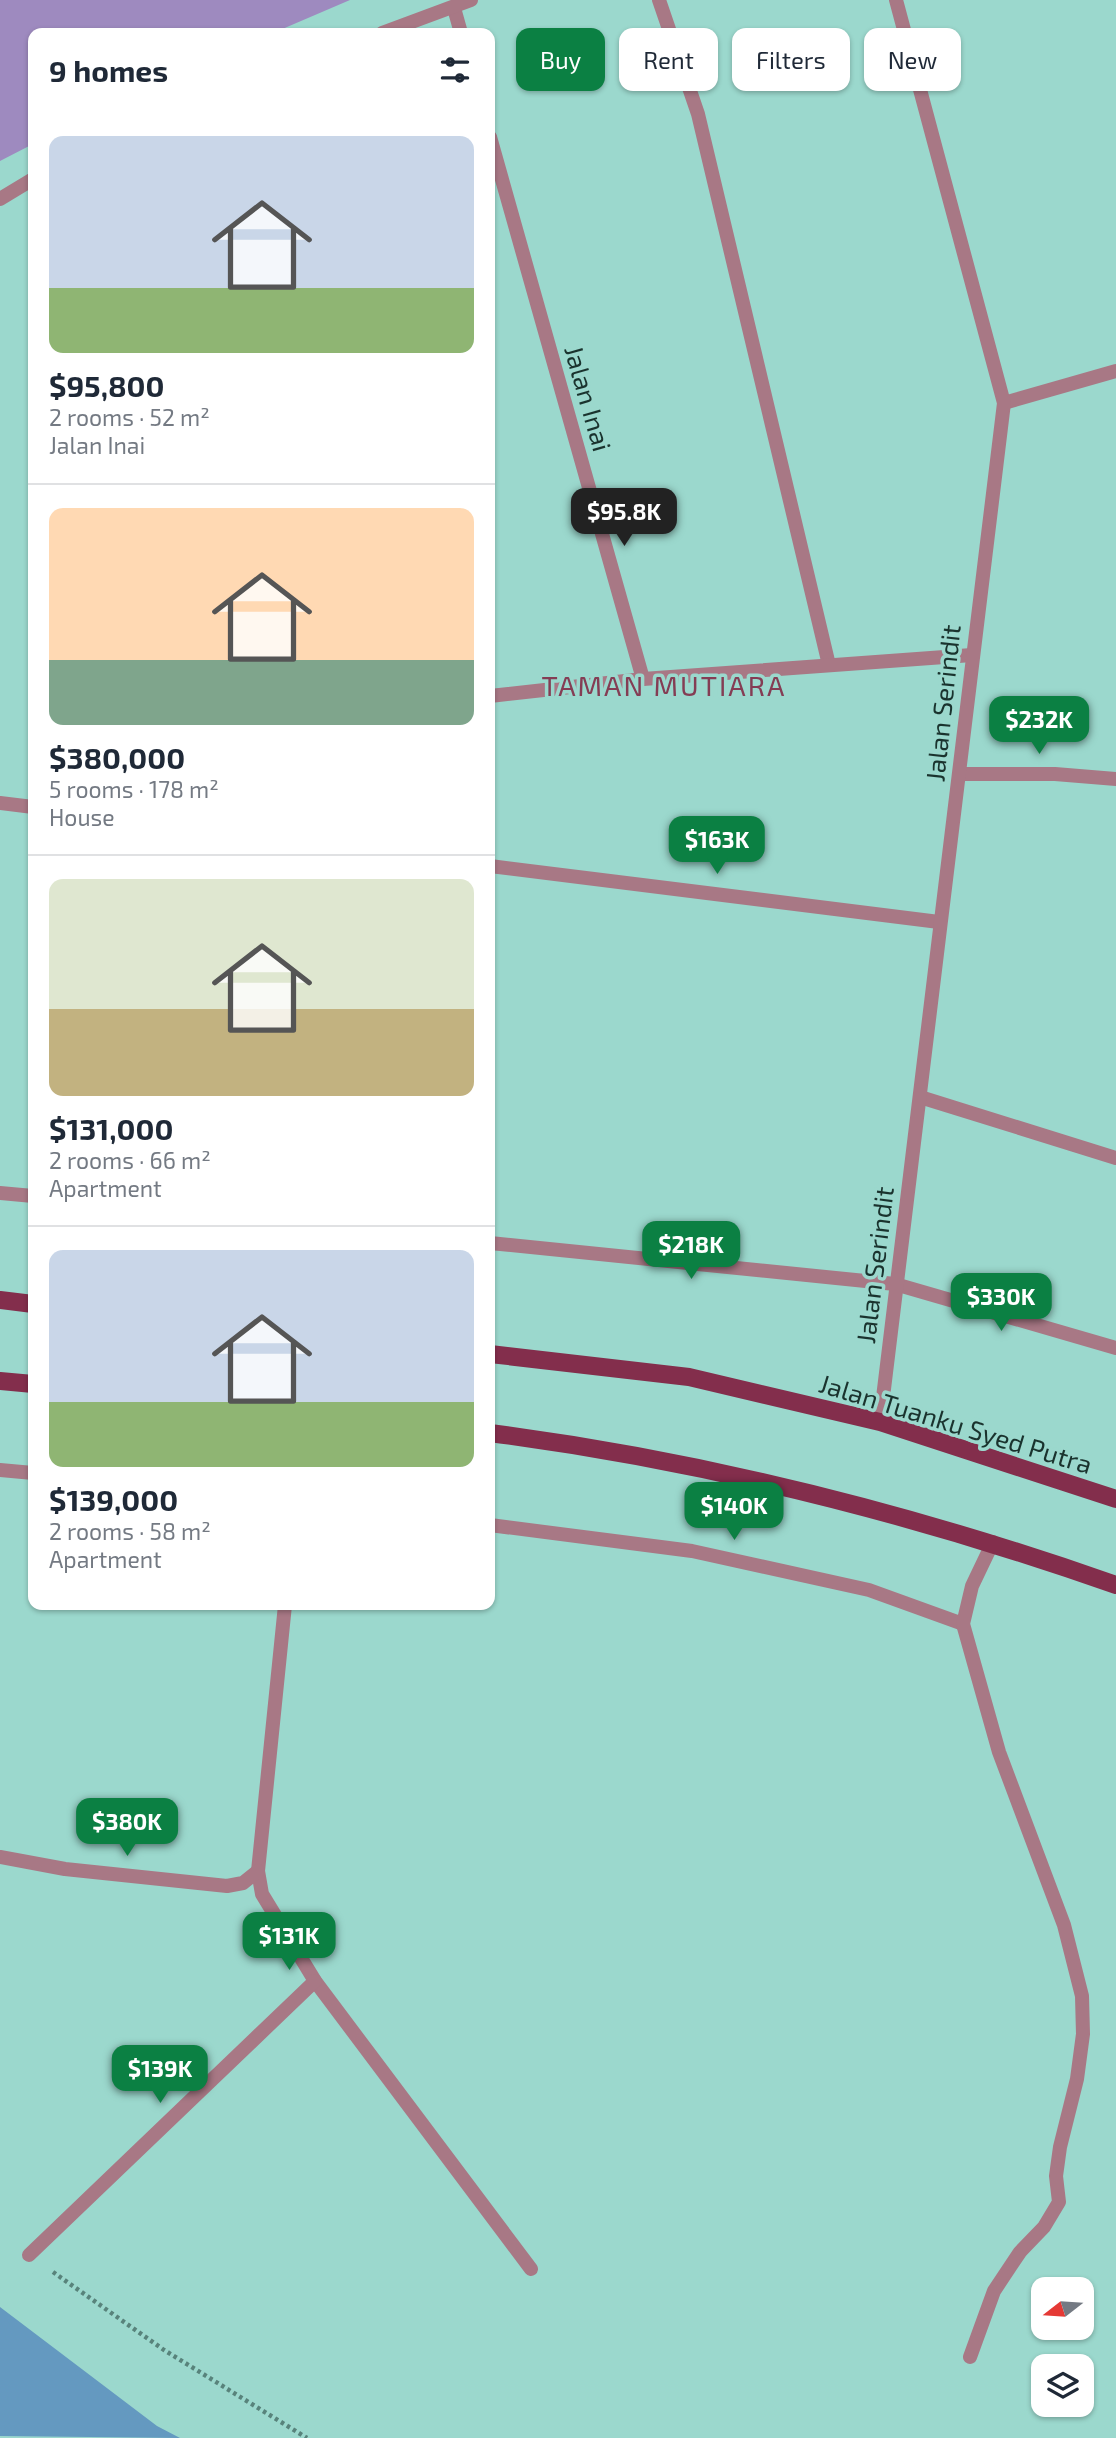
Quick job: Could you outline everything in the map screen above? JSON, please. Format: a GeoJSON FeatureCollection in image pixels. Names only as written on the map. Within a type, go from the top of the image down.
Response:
{"type":"FeatureCollection","features":[{"type":"Feature","properties":{"kind":"main road"},"geometry":{"type":"LineString","coordinates":[[0,1300],[28,1303]]}},
{"type":"Feature","properties":{"kind":"main road","name":"Jalan Tuanku Syed Putra"},"geometry":{"type":"LineString","coordinates":[[495,1355],[689,1377],[880,1422],[1116,1499]]}},
{"type":"Feature","properties":{"kind":"main road"},"geometry":{"type":"LineString","coordinates":[[0,1381],[28,1384]]}},
{"type":"Feature","properties":{"kind":"main road"},"geometry":{"type":"LineString","coordinates":[[495,1434],[594,1447],[716,1471],[869,1506],[993,1542],[1116,1586]]}},
{"type":"Feature","properties":{"kind":"street"},"geometry":{"type":"LineString","coordinates":[[396,28],[471,0]]}},
{"type":"Feature","properties":{"kind":"street"},"geometry":{"type":"LineString","coordinates":[[659,0],[698,114],[830,665]]}},
{"type":"Feature","properties":{"kind":"street","name":"Jalan Serindit"},"geometry":{"type":"LineString","coordinates":[[880,1422],[1004,403],[896,0]]}},
{"type":"Feature","properties":{"kind":"street"},"geometry":{"type":"LineString","coordinates":[[454,8],[460,28]]}},
{"type":"Feature","properties":{"kind":"street","name":"Jalan Inai"},"geometry":{"type":"LineString","coordinates":[[495,154],[643,679]]}},
{"type":"Feature","properties":{"kind":"street"},"geometry":{"type":"LineString","coordinates":[[0,199],[28,182]]}},
{"type":"Feature","properties":{"kind":"street"},"geometry":{"type":"LineString","coordinates":[[1004,403],[1116,371]]}},
{"type":"Feature","properties":{"kind":"street"},"geometry":{"type":"LineString","coordinates":[[495,695],[643,679],[972,655]]}},
{"type":"Feature","properties":{"kind":"street"},"geometry":{"type":"LineString","coordinates":[[960,774],[1055,774],[1116,779]]}},
{"type":"Feature","properties":{"kind":"street"},"geometry":{"type":"LineString","coordinates":[[0,803],[28,806]]}},
{"type":"Feature","properties":{"kind":"street"},"geometry":{"type":"LineString","coordinates":[[495,867],[939,922]]}},
{"type":"Feature","properties":{"kind":"street"},"geometry":{"type":"LineString","coordinates":[[920,1097],[1116,1158]]}},
{"type":"Feature","properties":{"kind":"street"},"geometry":{"type":"LineString","coordinates":[[0,1193],[28,1196]]}},
{"type":"Feature","properties":{"kind":"street"},"geometry":{"type":"LineString","coordinates":[[495,1244],[895,1284],[1116,1348]]}},
{"type":"Feature","properties":{"kind":"street"},"geometry":{"type":"LineString","coordinates":[[0,1470],[28,1473]]}},
{"type":"Feature","properties":{"kind":"street"},"geometry":{"type":"LineString","coordinates":[[495,1526],[692,1551],[869,1590],[963,1624]]}},
{"type":"Feature","properties":{"kind":"street"},"geometry":{"type":"LineString","coordinates":[[970,2357],[994,2291],[1020,2252],[1044,2227],[1059,2202],[1056,2176],[1060,2147],[1077,2079],[1083,2034],[1082,1996],[1064,1925],[999,1752],[963,1624],[972,1586],[993,1542]]}},
{"type":"Feature","properties":{"kind":"street"},"geometry":{"type":"LineString","coordinates":[[284,1610],[258,1871],[262,1894],[315,1981],[531,2269]]}},
{"type":"Feature","properties":{"kind":"street"},"geometry":{"type":"LineString","coordinates":[[0,1857],[65,1869],[226,1886],[243,1883],[258,1871]]}},
{"type":"Feature","properties":{"kind":"street"},"geometry":{"type":"LineString","coordinates":[[29,2255],[315,1981]]}},
{"type":"Feature","properties":{"kind":"path"},"geometry":{"type":"LineString","coordinates":[[29,2255],[164,2350],[307,2438]]}},
{"type":"Feature","properties":{"kind":"shaded area"},"geometry":{"type":"Polygon","coordinates":[[[0,0],[350,0],[285,28],[28,28],[28,147],[0,161],[0,0]]]}},
{"type":"Feature","properties":{"kind":"water"},"geometry":{"type":"Polygon","coordinates":[[[0,2307],[157,2426],[180,2438],[0,2436],[0,2307]]]}},
{"type":"Feature","properties":{"kind":"district","name":"TAMAN MUTIARA"},"geometry":{"type":"Point","coordinates":[664,685]}}]}
